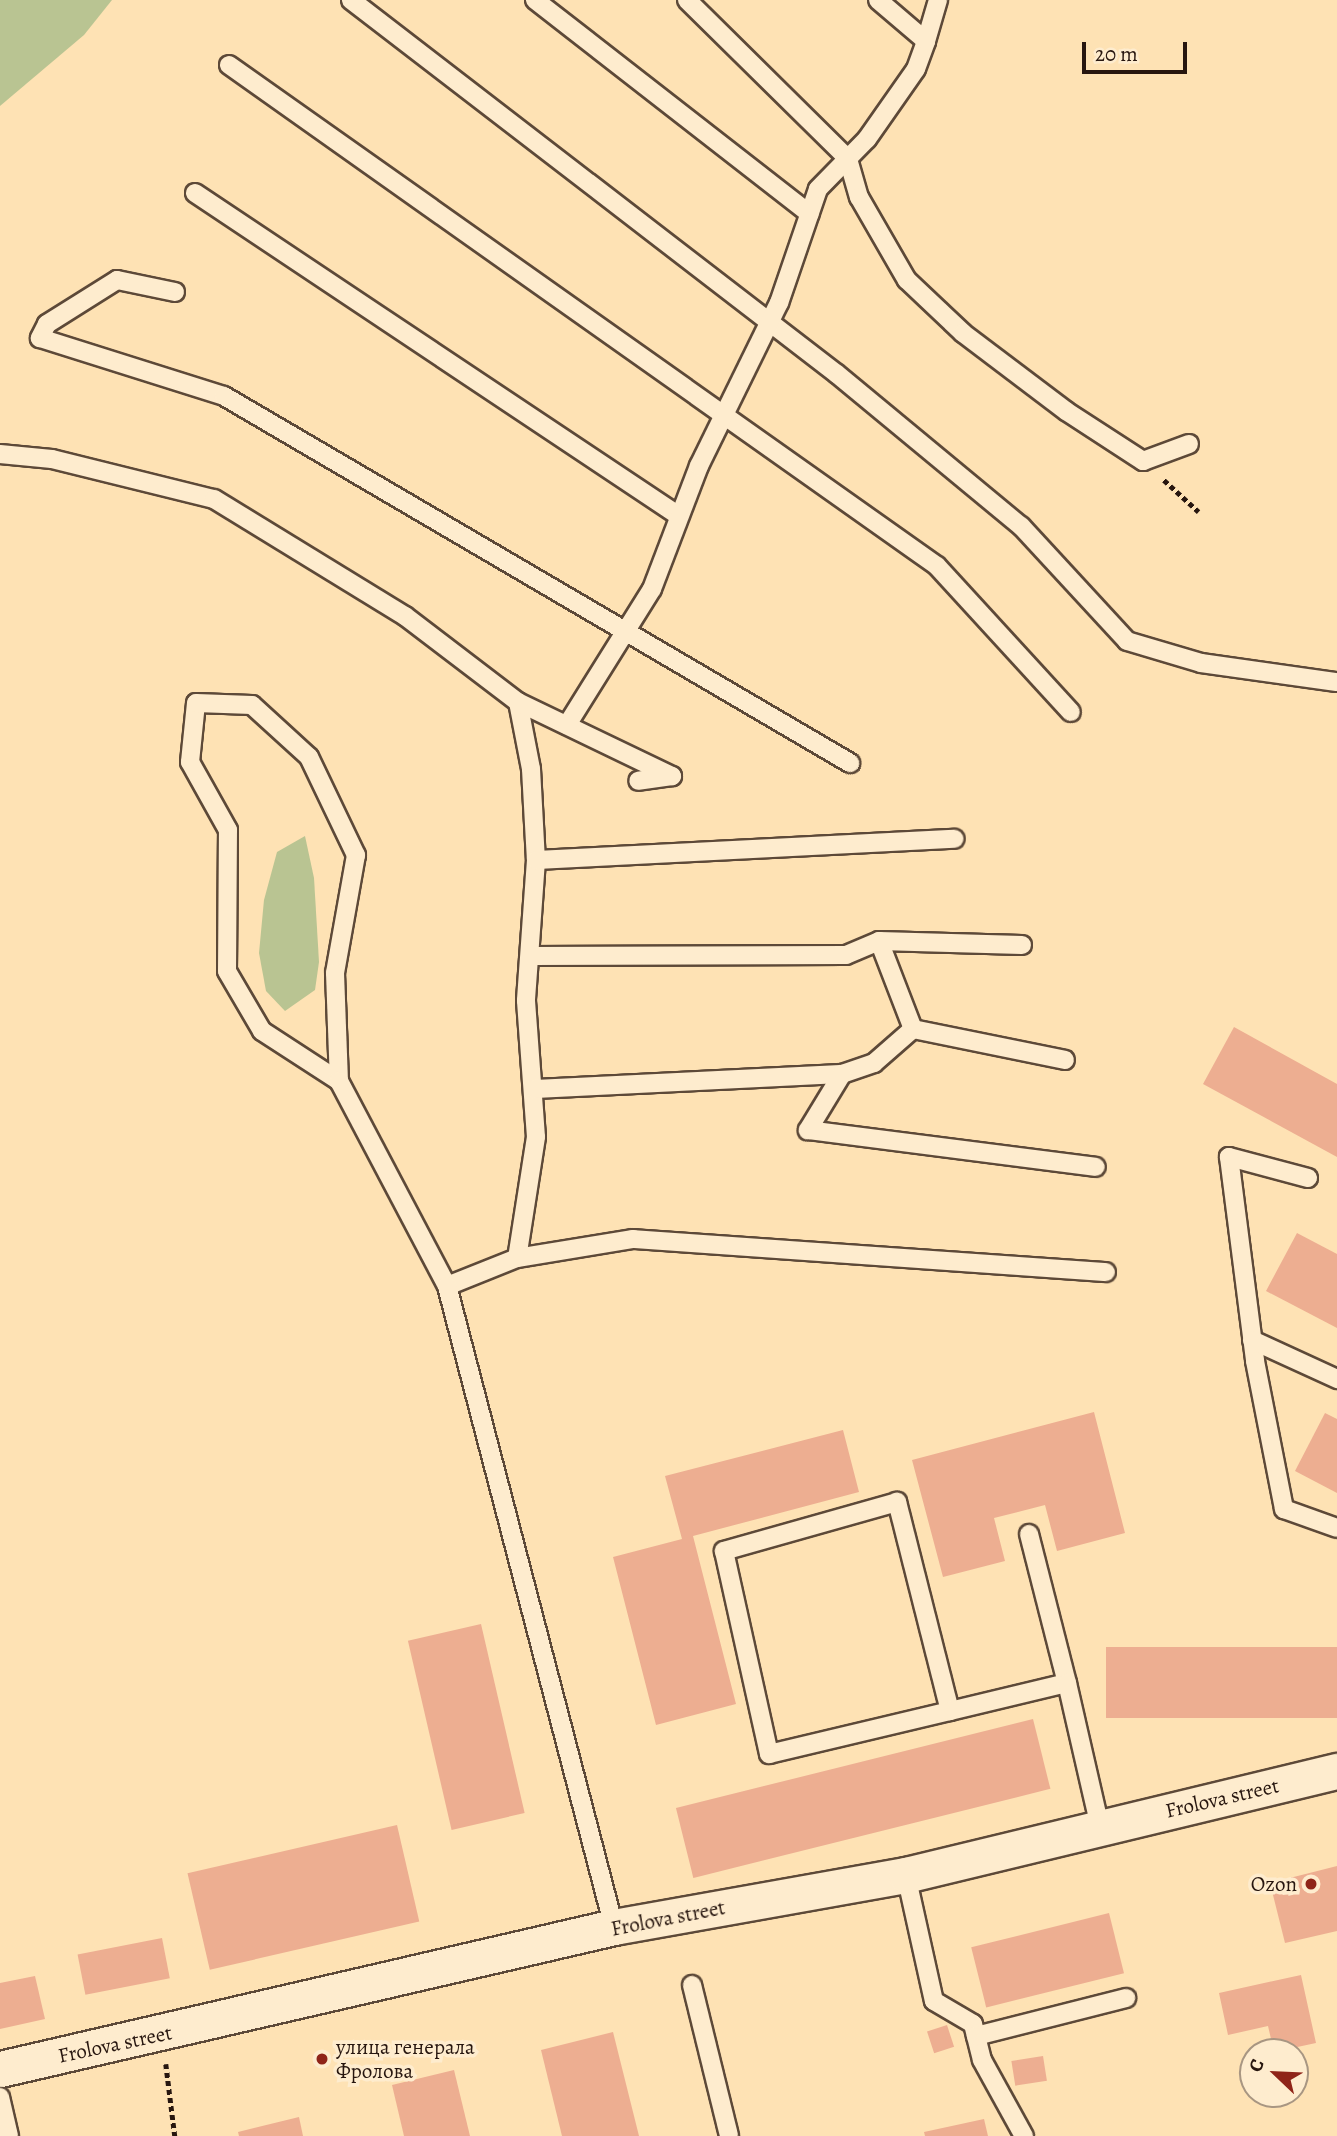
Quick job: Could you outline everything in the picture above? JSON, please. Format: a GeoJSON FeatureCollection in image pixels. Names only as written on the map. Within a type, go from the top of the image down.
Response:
{"type":"FeatureCollection","features":[{"type":"Feature","properties":{"kind":"street","name":"Frolova street"},"geometry":{"type":"LineString","coordinates":[[0,2069],[162,2034],[614,1927],[906,1875],[1337,1771]]}},
{"type":"Feature","properties":{"kind":"lane"},"geometry":{"type":"LineString","coordinates":[[351,0],[770,320],[1021,526],[1127,641],[1201,663],[1337,682]]}},
{"type":"Feature","properties":{"kind":"lane"},"geometry":{"type":"LineString","coordinates":[[535,0],[810,214]]}},
{"type":"Feature","properties":{"kind":"lane"},"geometry":{"type":"LineString","coordinates":[[687,0],[848,159],[859,197],[907,280],[962,333],[1066,411],[1143,461],[1189,444]]}},
{"type":"Feature","properties":{"kind":"lane"},"geometry":{"type":"LineString","coordinates":[[878,0],[926,41]]}},
{"type":"Feature","properties":{"kind":"lane"},"geometry":{"type":"LineString","coordinates":[[567,725],[652,589],[724,415],[770,320],[818,189],[848,159],[916,69],[938,0]]}},
{"type":"Feature","properties":{"kind":"lane"},"geometry":{"type":"LineString","coordinates":[[229,65],[937,566],[1071,712]]}},
{"type":"Feature","properties":{"kind":"lane"},"geometry":{"type":"LineString","coordinates":[[195,193],[680,516]]}},
{"type":"Feature","properties":{"kind":"lane"},"geometry":{"type":"LineString","coordinates":[[175,292],[117,280],[47,324],[40,338],[224,396],[850,762]]}},
{"type":"Feature","properties":{"kind":"lane"},"geometry":{"type":"LineString","coordinates":[[0,454],[52,459],[214,499],[405,616],[518,702],[672,776],[638,781]]}},
{"type":"Feature","properties":{"kind":"lane"},"geometry":{"type":"LineString","coordinates":[[517,1258],[536,1138],[526,1001],[536,860],[531,769],[518,702]]}},
{"type":"Feature","properties":{"kind":"lane"},"geometry":{"type":"LineString","coordinates":[[339,1080],[262,1031],[227,971],[228,830],[190,762],[195,703],[252,705],[309,757],[356,855],[334,973],[339,1080],[446,1286],[614,1927]]}},
{"type":"Feature","properties":{"kind":"lane"},"geometry":{"type":"LineString","coordinates":[[536,860],[954,839]]}},
{"type":"Feature","properties":{"kind":"lane"},"geometry":{"type":"LineString","coordinates":[[531,957],[846,955],[879,941],[1022,945]]}},
{"type":"Feature","properties":{"kind":"lane"},"geometry":{"type":"LineString","coordinates":[[879,941],[913,1029]]}},
{"type":"Feature","properties":{"kind":"lane"},"geometry":{"type":"LineString","coordinates":[[534,1088],[842,1074],[874,1063],[913,1029]]}},
{"type":"Feature","properties":{"kind":"lane"},"geometry":{"type":"LineString","coordinates":[[913,1029],[1065,1060]]}},
{"type":"Feature","properties":{"kind":"lane"},"geometry":{"type":"LineString","coordinates":[[842,1074],[808,1130],[1096,1167]]}},
{"type":"Feature","properties":{"kind":"lane"},"geometry":{"type":"LineString","coordinates":[[1308,1178],[1229,1157],[1252,1340],[1284,1509],[1337,1528]]}},
{"type":"Feature","properties":{"kind":"lane"},"geometry":{"type":"LineString","coordinates":[[446,1286],[517,1258],[633,1239],[1105,1272]]}},
{"type":"Feature","properties":{"kind":"lane"},"geometry":{"type":"LineString","coordinates":[[1252,1340],[1337,1379]]}},
{"type":"Feature","properties":{"kind":"lane"},"geometry":{"type":"LineString","coordinates":[[950,1711],[897,1502],[724,1550],[769,1754],[950,1711],[1067,1683]]}},
{"type":"Feature","properties":{"kind":"lane"},"geometry":{"type":"LineString","coordinates":[[1029,1534],[1100,1828]]}},
{"type":"Feature","properties":{"kind":"lane"},"geometry":{"type":"LineString","coordinates":[[906,1875],[934,2001],[973,2024],[982,2060],[1024,2136]]}},
{"type":"Feature","properties":{"kind":"lane"},"geometry":{"type":"LineString","coordinates":[[692,1985],[729,2136]]}},
{"type":"Feature","properties":{"kind":"lane"},"geometry":{"type":"LineString","coordinates":[[976,2036],[1126,1998]]}},
{"type":"Feature","properties":{"kind":"lane"},"geometry":{"type":"LineString","coordinates":[[0,2096],[9,2136]]}},
{"type":"Feature","properties":{"kind":"path"},"geometry":{"type":"LineString","coordinates":[[1143,461],[1199,512]]}},
{"type":"Feature","properties":{"kind":"path"},"geometry":{"type":"LineString","coordinates":[[162,2034],[175,2136]]}},
{"type":"Feature","properties":{"kind":"green space"},"geometry":{"type":"Polygon","coordinates":[[[0,0],[112,0],[84,35],[0,106],[0,0]]]}},
{"type":"Feature","properties":{"kind":"green space"},"geometry":{"type":"Polygon","coordinates":[[[305,836],[314,878],[319,962],[315,990],[285,1011],[266,991],[259,953],[264,900],[277,852],[305,836]]]}},
{"type":"Feature","properties":{"kind":"building"},"geometry":{"type":"Polygon","coordinates":[[[1234,1027],[1337,1084],[1337,1157],[1203,1084],[1234,1027]]]}},
{"type":"Feature","properties":{"kind":"building"},"geometry":{"type":"Polygon","coordinates":[[[1297,1233],[1337,1254],[1337,1328],[1266,1291],[1297,1233]]]}},
{"type":"Feature","properties":{"kind":"building"},"geometry":{"type":"Polygon","coordinates":[[[1094,1412],[1125,1533],[1057,1551],[1045,1505],[994,1518],[1005,1561],[943,1577],[912,1460],[1094,1412]]]}},
{"type":"Feature","properties":{"kind":"building"},"geometry":{"type":"Polygon","coordinates":[[[1325,1413],[1337,1419],[1337,1493],[1295,1471],[1325,1413]]]}},
{"type":"Feature","properties":{"kind":"building"},"geometry":{"type":"Polygon","coordinates":[[[843,1430],[859,1492],[693,1536],[736,1704],[656,1725],[613,1557],[682,1539],[665,1476],[843,1430]]]}},
{"type":"Feature","properties":{"kind":"building"},"geometry":{"type":"Polygon","coordinates":[[[481,1624],[525,1813],[452,1830],[408,1641],[481,1624]]]}},
{"type":"Feature","properties":{"kind":"building"},"geometry":{"type":"Polygon","coordinates":[[[1106,1647],[1337,1647],[1337,1718],[1106,1718],[1106,1647]]]}},
{"type":"Feature","properties":{"kind":"building"},"geometry":{"type":"Polygon","coordinates":[[[1033,1719],[1050,1789],[693,1878],[676,1808],[1033,1719]]]}},
{"type":"Feature","properties":{"kind":"building"},"geometry":{"type":"Polygon","coordinates":[[[397,1825],[419,1921],[210,1970],[188,1873],[397,1825]]]}},
{"type":"Feature","properties":{"kind":"building"},"geometry":{"type":"Polygon","coordinates":[[[1337,1866],[1337,1931],[1285,1943],[1270,1883],[1337,1866]]]}},
{"type":"Feature","properties":{"kind":"building"},"geometry":{"type":"Polygon","coordinates":[[[1109,1913],[1124,1973],[986,2008],[971,1947],[1109,1913]]]}},
{"type":"Feature","properties":{"kind":"building"},"geometry":{"type":"Polygon","coordinates":[[[162,1938],[170,1978],[85,1995],[78,1954],[162,1938]]]}},
{"type":"Feature","properties":{"kind":"building"},"geometry":{"type":"Polygon","coordinates":[[[1301,1975],[1316,2043],[1309,2044],[1309,2038],[1271,2038],[1268,2026],[1228,2035],[1219,1993],[1301,1975]]]}},
{"type":"Feature","properties":{"kind":"building"},"geometry":{"type":"Polygon","coordinates":[[[35,1976],[45,2019],[0,2029],[0,1983],[35,1976]]]}},
{"type":"Feature","properties":{"kind":"building"},"geometry":{"type":"Polygon","coordinates":[[[947,2025],[954,2047],[934,2053],[927,2031],[947,2025]]]}},
{"type":"Feature","properties":{"kind":"building"},"geometry":{"type":"Polygon","coordinates":[[[613,2032],[639,2136],[562,2136],[541,2050],[613,2032]]]}},
{"type":"Feature","properties":{"kind":"building"},"geometry":{"type":"Polygon","coordinates":[[[1043,2056],[1047,2081],[1015,2086],[1011,2061],[1043,2056]]]}},
{"type":"Feature","properties":{"kind":"building"},"geometry":{"type":"Polygon","coordinates":[[[454,2070],[470,2136],[404,2136],[392,2085],[454,2070]]]}},
{"type":"Feature","properties":{"kind":"building"},"geometry":{"type":"Polygon","coordinates":[[[299,2117],[303,2136],[239,2136],[238,2132],[299,2117]]]}},
{"type":"Feature","properties":{"kind":"building"},"geometry":{"type":"Polygon","coordinates":[[[984,2119],[988,2136],[925,2136],[924,2132],[984,2119]]]}},
{"type":"Feature","properties":{"kind":"place","name":"Ozon"},"geometry":{"type":"Point","coordinates":[1311,1884]}},
{"type":"Feature","properties":{"kind":"place","name":"улица генерала Фролова"},"geometry":{"type":"Point","coordinates":[322,2059]}}]}
